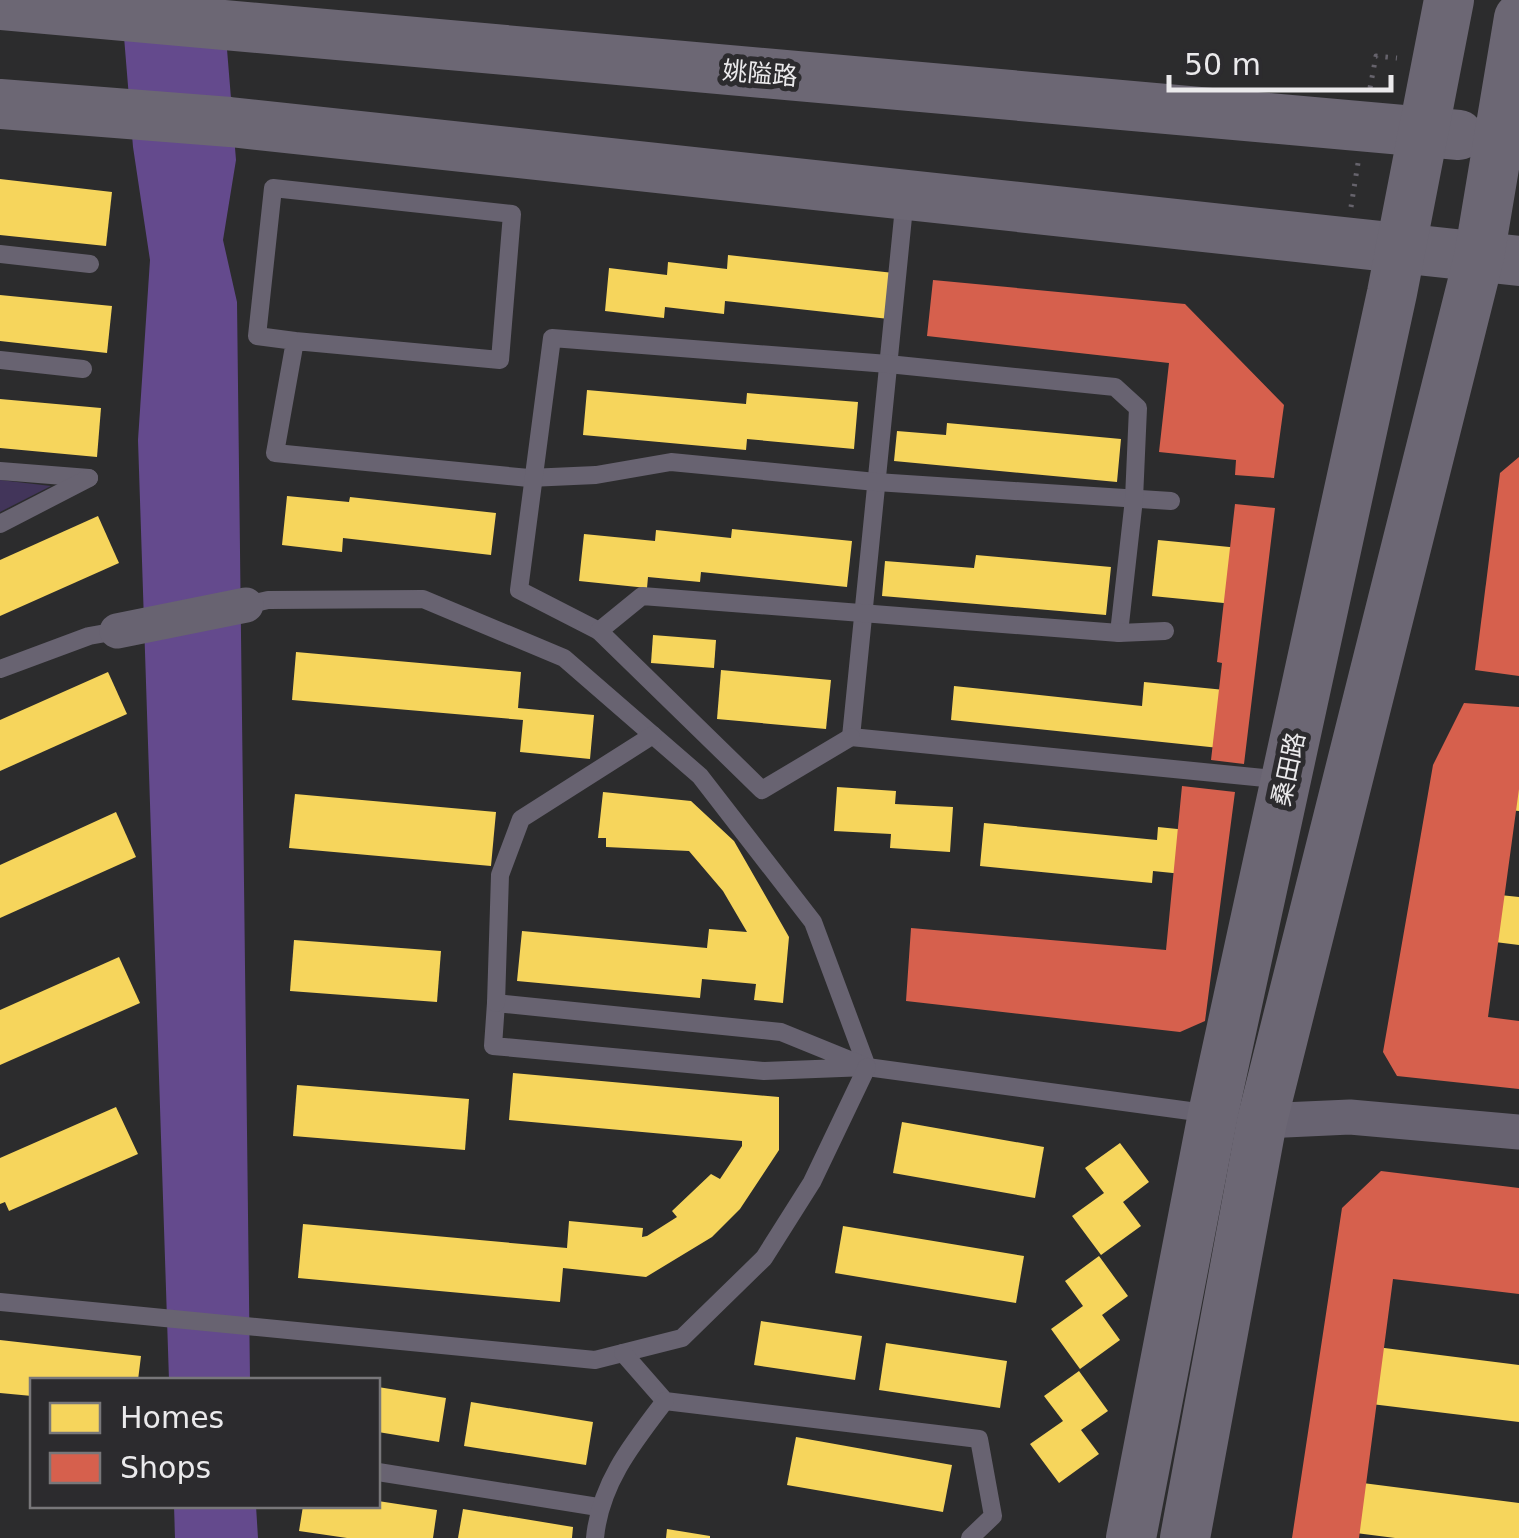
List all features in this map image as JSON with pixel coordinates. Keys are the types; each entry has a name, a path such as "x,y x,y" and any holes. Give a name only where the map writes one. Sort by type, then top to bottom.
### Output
{"main road":[{"name":"桑田路","path":"1184,1538 1237,1118 1286,780 1400,251 1449,0"},
{"name":"姚隘路","path":"0,6 1509,140"},
{"name":"桑田路","path":"1131,1538 1237,1118 1499,260 1519,18"},
{"path":"0,104 230,122 1499,260"}],"street":[{"path":"118,631 246,605"},
{"path":"1237,1118 1350,1117 1519,1132"}],"lane":[{"path":"273,188 512,214 500,360 295,341 256,336 273,188"},
{"path":"850,737 905,196"},
{"path":"0,254 90,264"},
{"path":"1119,632 1134,499 1138,408 1115,387 888,364 552,338 519,590 599,632 762,790 850,737 1286,780"},
{"path":"295,341 276,453 536,477 596,475 671,462 876,482 1171,501"},
{"path":"0,360 83,370"},
{"path":"0,472 89,478 0,524"},
{"path":"599,632 642,596 863,615 1119,632 1165,631"},
{"path":"0,1302 595,1360 682,1338 764,1258 812,1182 867,1067 813,922 700,776 564,658 423,599 268,600 246,605"},
{"path":"0,669 89,636 118,631"},
{"path":"653,735 521,819 500,875 493,1046 764,1071 867,1067 1237,1118"},
{"path":"496,1003 781,1032 867,1067"},
{"path":"623,1353 665,1401 979,1439 993,1516 970,1538"},
{"path":"595,1538 598,1506 626,1452 665,1401"},
{"path":"380,1472 598,1506"}],"shaded area":[{"path":"121,0 223,0 236,160 223,240 237,302 250,1378 169,1378 138,440 150,260 133,147"},
{"path":"0,480 51,486 0,512"},
{"path":"174,1508 256,1508 258,1538 175,1538"}],"building: Homes":[{"path":"0,179 112,192 106,246 0,235"},
{"path":"728,255 894,273 889,319 725,301 724,314 665,307 664,318 605,311 609,268 667,275 668,262 727,269"},
{"path":"935,288 1176,313 1171,357 931,332"},
{"path":"0,295 112,306 107,353 0,341"},
{"path":"587,390 746,404 747,393 858,402 854,449 747,439 746,450 583,435"},
{"path":"1171,394 1266,403 1260,459 1165,449"},
{"path":"0,399 101,408 97,457 0,448"},
{"path":"947,423 1121,439 1117,482 894,461 897,431 946,435"},
{"path":"1506,477 1519,478 1519,531 1500,529"},
{"path":"287,496 349,502 350,497 496,513 491,555 343,538 342,552 282,545"},
{"path":"98,516 119,563 0,616 0,560"},
{"path":"732,529 852,541 847,587 701,572 700,582 648,577 647,588 579,581 584,534 655,541 656,530 731,538"},
{"path":"1158,540 1250,549 1244,605 1152,596"},
{"path":"976,555 1111,567 1106,615 882,596 885,561 974,568"},
{"path":"1487,612 1519,616 1519,667 1481,663"},
{"path":"653,635 716,640 714,668 651,663"},
{"path":"296,652 521,672 518,708 594,715 590,759 520,752 523,720 292,700"},
{"path":"721,670 831,680 826,729 717,719"},
{"path":"108,672 127,714 0,771 0,720"},
{"path":"1144,682 1235,691 1229,749 951,720 954,686 1142,706"},
{"path":"1446,758 1519,766 1519,811 1441,803"},
{"path":"837,787 896,791 895,804 953,807 950,852 890,848 891,834 834,831"},
{"path":"603,792 691,801 734,841 789,937 783,1003 754,1000 756,984 702,979 700,998 517,981 522,931 707,948 709,929 747,932 723,891 689,851 606,847 606,838 598,838"},
{"path":"295,794 496,812 491,866 289,848"},
{"path":"116,812 136,857 0,918 0,865"},
{"path":"984,823 1157,840 1158,827 1216,833 1212,877 1153,871 1152,883 980,866"},
{"path":"1500,895 1519,897 1519,945 1495,942 1493,955 1413,946 1418,901 1498,910"},
{"path":"917,932 1165,955 1159,1014 911,990"},
{"path":"294,940 441,951 437,1002 290,991"},
{"path":"119,957 140,1003 0,1065 0,1010"},
{"path":"1415,1021 1519,1032 1519,1084 1409,1073"},
{"path":"513,1073 779,1097 779,1150 740,1209 712,1237 646,1277 563,1268 560,1302 298,1278 303,1224 567,1248 569,1221 643,1228 642,1237 647,1236 677,1217 672,1211 711,1174 720,1179 742,1146 742,1141 509,1120"},
{"path":"297,1085 469,1099 465,1150 293,1136"},
{"path":"116,1107 138,1154 9,1211 5,1202 0,1204 0,1158"},
{"path":"902,1122 1044,1147 1035,1198 893,1173"},
{"path":"1120,1143 1149,1182 1123,1202 1141,1226 1101,1255 1072,1216 1104,1193 1085,1168"},
{"path":"1370,1185 1519,1204 1519,1268 1362,1248"},
{"path":"843,1226 1024,1256 1016,1303 835,1273"},
{"path":"1099,1256 1128,1296 1102,1315 1120,1340 1080,1369 1051,1329 1083,1306 1065,1281"},
{"path":"761,1321 862,1336 855,1380 754,1365"},
{"path":"0,1340 141,1356 138,1378 30,1378 30,1396 0,1393"},
{"path":"1329,1341 1519,1365 1519,1422 1322,1398"},
{"path":"886,1343 1007,1361 1000,1408 879,1390"},
{"path":"1079,1371 1108,1411 1081,1430 1099,1454 1059,1483 1030,1444 1063,1421 1044,1396"},
{"path":"380,1387 446,1398 439,1442 380,1432"},
{"path":"471,1402 593,1422 586,1465 464,1446"},
{"path":"796,1437 952,1465 943,1512 787,1485"},
{"path":"1308,1476 1519,1503 1519,1538 1395,1538 1301,1526"},
{"path":"380,1501 437,1510 433,1538 347,1538 299,1531 303,1508 380,1508"},
{"path":"463,1509 573,1527 572,1538 458,1538"},
{"path":"667,1529 710,1536 710,1538 666,1538"}],"building: Shops":[{"path":"933,280 1185,304 1284,405 1274,478 1235,475 1236,460 1159,452 1169,363 927,336"},
{"path":"1519,457 1519,676 1475,670 1500,473"},
{"path":"1235,504 1275,508 1244,764 1211,760 1222,663 1217,662"},
{"path":"1464,703 1519,707 1519,789 1488,1017 1519,1021 1519,1089 1397,1076 1383,1052 1433,765"},
{"path":"1182,786 1235,792 1205,1021 1180,1032 906,1001 911,928 1166,950"},
{"path":"1381,1171 1519,1188 1519,1294 1393,1279 1359,1538 1292,1538 1342,1208"}]}
